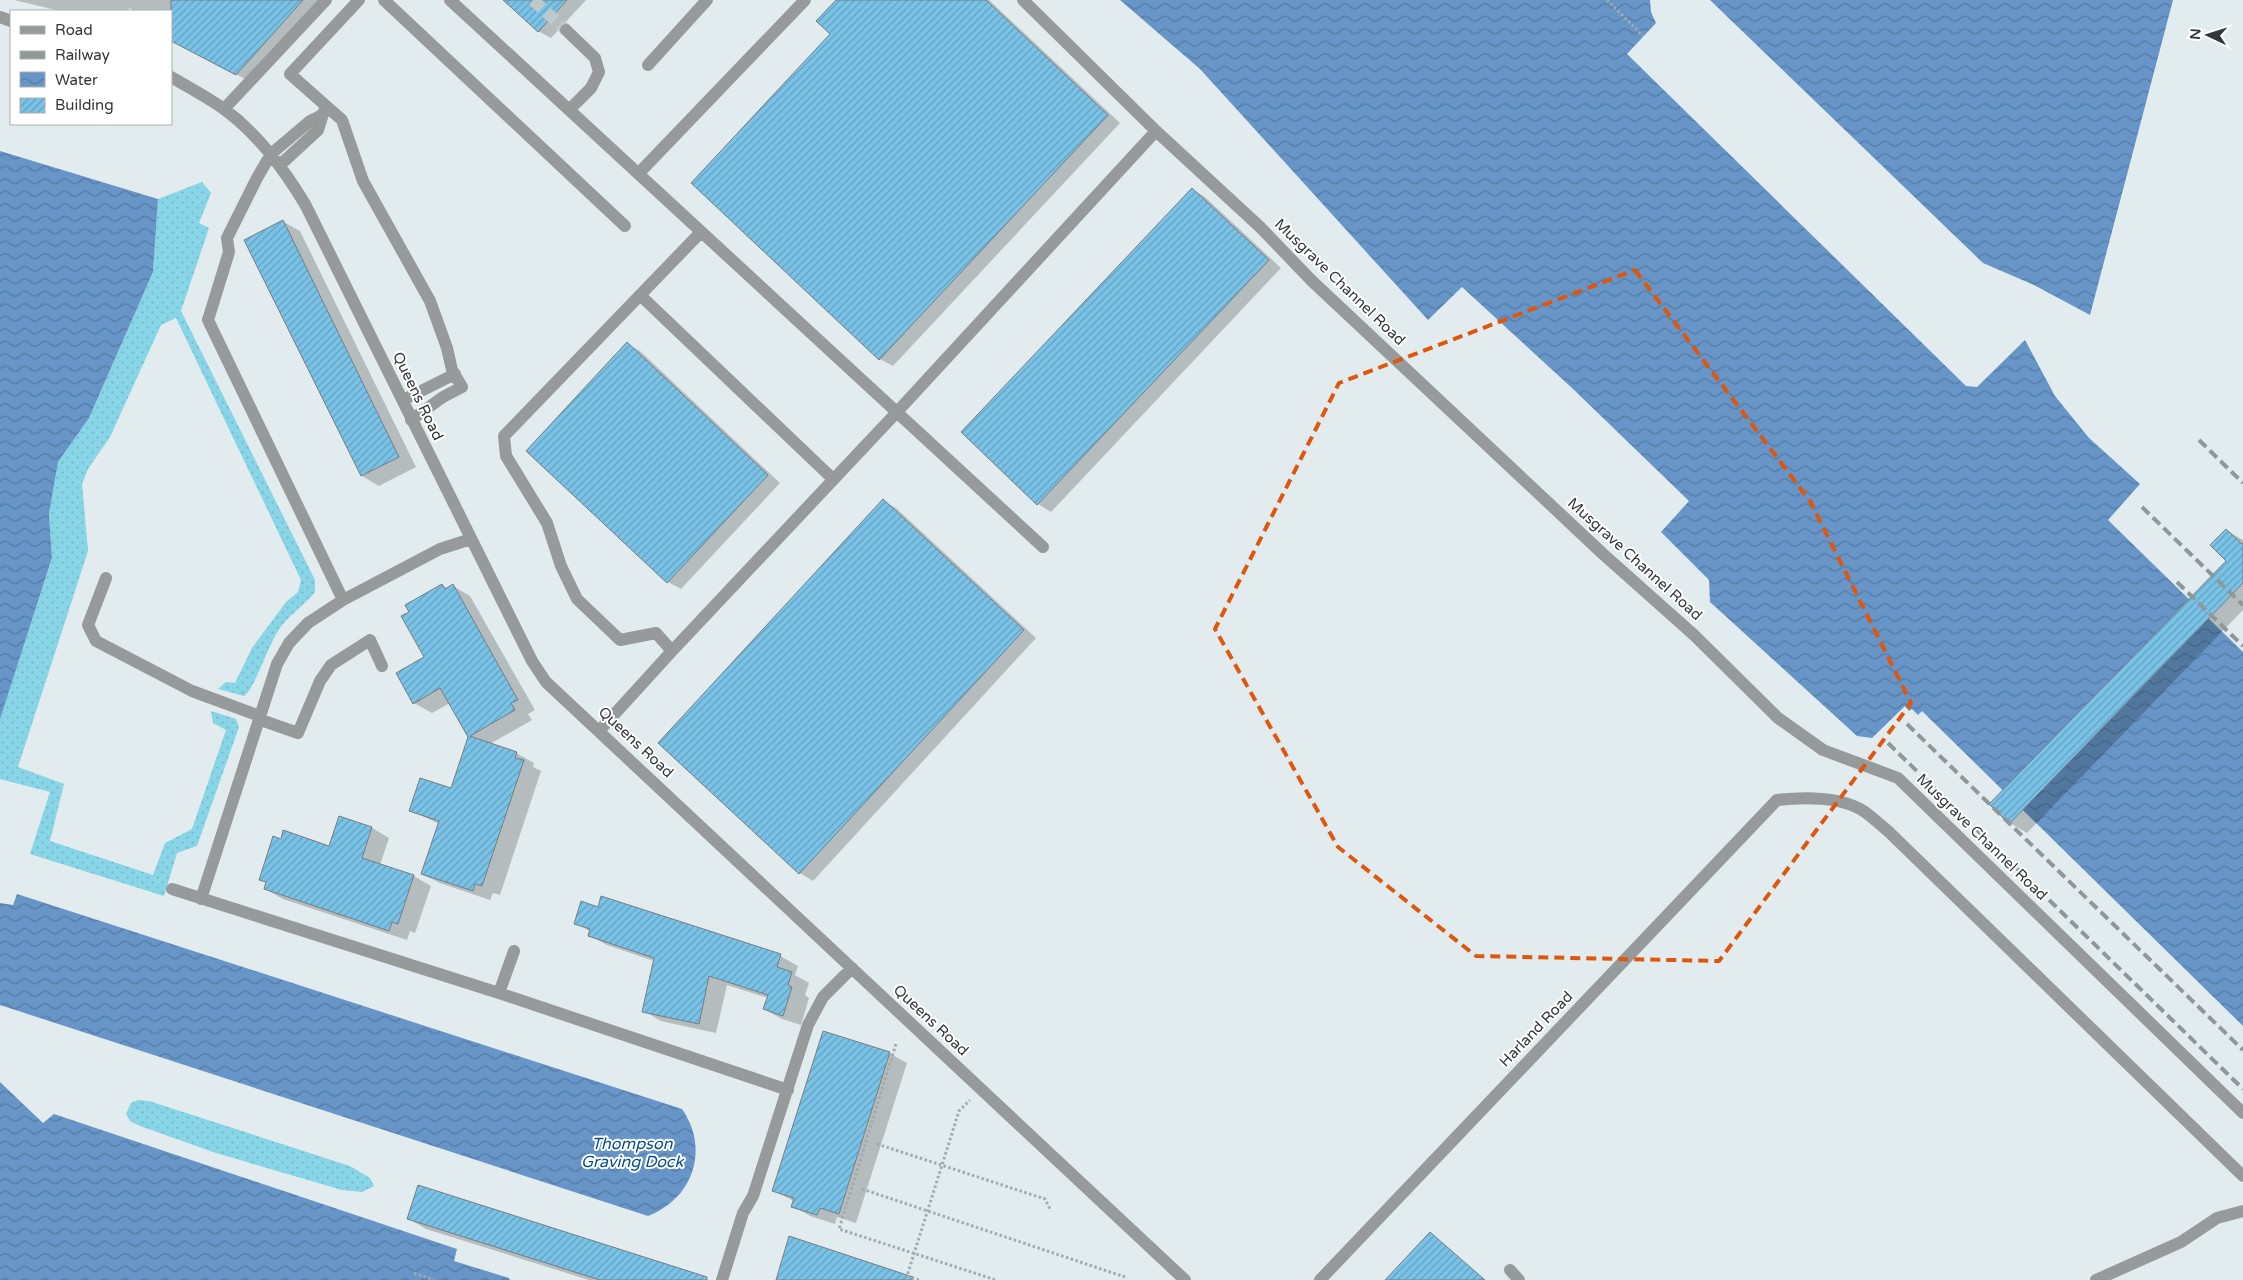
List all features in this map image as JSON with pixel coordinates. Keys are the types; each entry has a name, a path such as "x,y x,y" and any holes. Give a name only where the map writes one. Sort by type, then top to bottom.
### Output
{"street":[{"path":"224,109 326,0"},
{"path":"359,0 290,74 324,111 342,120 363,181 430,302 455,374 462,387 443,397 412,420"},
{"path":"384,0 625,226"},
{"path":"450,0 1043,547"},
{"path":"648,64 708,0"},
{"path":"639,173 805,0"},
{"name":"Musgrave Channel Road","path":"1023,0 1156,131 1260,227 1312,281 1493,451 1694,634 1778,718 1823,750 1898,778 2243,1113"},
{"path":"566,30 595,58 599,72 591,88 570,110"},
{"name":"Queens Road","path":"172,77 224,109 280,165 304,204 532,661 546,682 600,730 1184,1280"},
{"path":"324,111 310,120 271,154 227,238 229,252 208,320 343,600"},
{"path":"280,165 318,130 324,111"},
{"path":"600,730 1156,131"},
{"path":"672,651 656,633 620,640 576,599 561,566 547,523 506,456 504,436 701,232"},
{"path":"640,295 833,479"},
{"path":"403,400 455,374"},
{"path":"201,899 277,664 289,642 308,623 343,600 440,549 471,539"},
{"path":"106,578 88,624 96,641 192,691 298,733 320,681 331,665 370,640 382,666"},
{"name":"Harland Road","path":"1320,1280 1777,800 1802,797 1835,801 1863,810 1889,832 2243,1176"},
{"path":"172,889 499,993 788,1090"},
{"path":"499,993 514,951"},
{"path":"722,1280 743,1213 753,1196 808,1025 822,997 852,968"},
{"path":"2096,1280 2181,1242 2217,1218 2243,1212"}],"path":[{"path":"1607,0 1643,36"},
{"path":"896,1044 839,1229 996,1280"},
{"path":"919,1280 907,1276 959,1111 981,1089"},
{"path":"877,1144 1045,1199 1051,1211"},
{"path":"862,1189 1125,1277"},
{"path":"414,1273 434,1280"}],"highlighted area":[{"path":"1635,270 1810,501 1911,703 1719,961 1476,956 1338,847 1215,629 1339,383"}],"shaded area":[{"path":"202,182 211,193 199,223 209,228 181,311 315,580 315,592 280,628 253,684 244,696 218,689 226,682 235,683 252,648 286,602 298,592 301,580 176,318 161,325 110,437 88,469 82,484 88,551 18,767 64,784 50,841 153,875 165,843 192,829 226,730 213,723 211,711 236,719 239,727 197,846 177,853 164,896 30,854 50,792 0,779 0,718 52,559 49,514 58,462 89,418 153,272 158,199"},
{"path":"138,1100 149,1101 350,1166 370,1178 374,1186 362,1192 342,1190 216,1153 140,1126 130,1121 126,1114 131,1103"}],"water":[{"path":"1120,0 1650,0 1651,12 1656,23 1627,54 1966,386 1977,387 2025,340 2055,396 2089,438 2140,484 2108,520 2243,652 2243,1026 1922,711 1918,715 1912,709 1909,711 1905,706 1872,738 1857,736 1710,602 1709,580 1661,532 1689,501 1572,388 1462,287 1428,320 1200,69"},
{"path":"1710,0 2173,0 2090,315 2034,285 1983,263"},
{"path":"0,151 158,199 153,272 89,418 58,462 49,514 52,558 0,719"},
{"name":"Thompson Graving Dock","path":"17,894 682,1109 690,1124 695,1140 695,1156 692,1171 686,1185 676,1198 664,1208 648,1216 0,1005 0,903 13,905"},
{"path":"0,1082 43,1123 54,1114 457,1249 454,1261 509,1278 510,1280 0,1280"}],"building":[{"path":"171,0 303,0 236,75 172,42"},
{"path":"503,0 567,0 538,32"},
{"path":"836,0 986,0 1108,115 879,360 691,183 830,34 816,21"},
{"path":"1192,188 1269,260 1037,505 961,432"},
{"path":"283,220 399,457 361,476 244,240"},
{"path":"627,342 768,475 667,583 526,451"},
{"path":"883,499 1024,630 799,874 658,743"},
{"path":"2226,529 2243,543 2243,583 2009,824 1989,804 2226,561 2210,545"},
{"path":"442,584 445,589 453,584 518,700 511,703 515,710 470,736 517,752 515,758 524,760 482,886 475,884 473,891 421,874 439,821 409,811 420,778 451,788 468,737 440,688 413,704 396,673 424,657 401,616 409,612 405,605"},
{"path":"339,816 372,827 362,858 414,875 398,924 392,922 389,931 264,889 266,882 259,880 273,836 281,839 283,830 329,846"},
{"path":"601,896 781,954 777,967 792,972 788,985 792,987 783,1016 763,1009 768,995 709,976 699,1024 642,1012 654,958 588,936 590,929 574,924 581,901 598,907"},
{"path":"823,1031 890,1052 839,1214 820,1208 817,1215 791,1207 794,1198 772,1191"},
{"path":"418,1185 707,1277 707,1280 600,1280 407,1219"},
{"path":"1430,1232 1485,1280 1385,1280"},
{"path":"789,1236 913,1277 912,1280 776,1280"}],"tunnel":[{"path":"533,0 566,30"}],"railway":[{"path":"2199,440 2243,483"},
{"path":"2142,507 2243,605"},
{"path":"2177,582 2243,646"},
{"path":"1907,724 2243,1050"},
{"path":"1888,743 2243,1089"}]}
